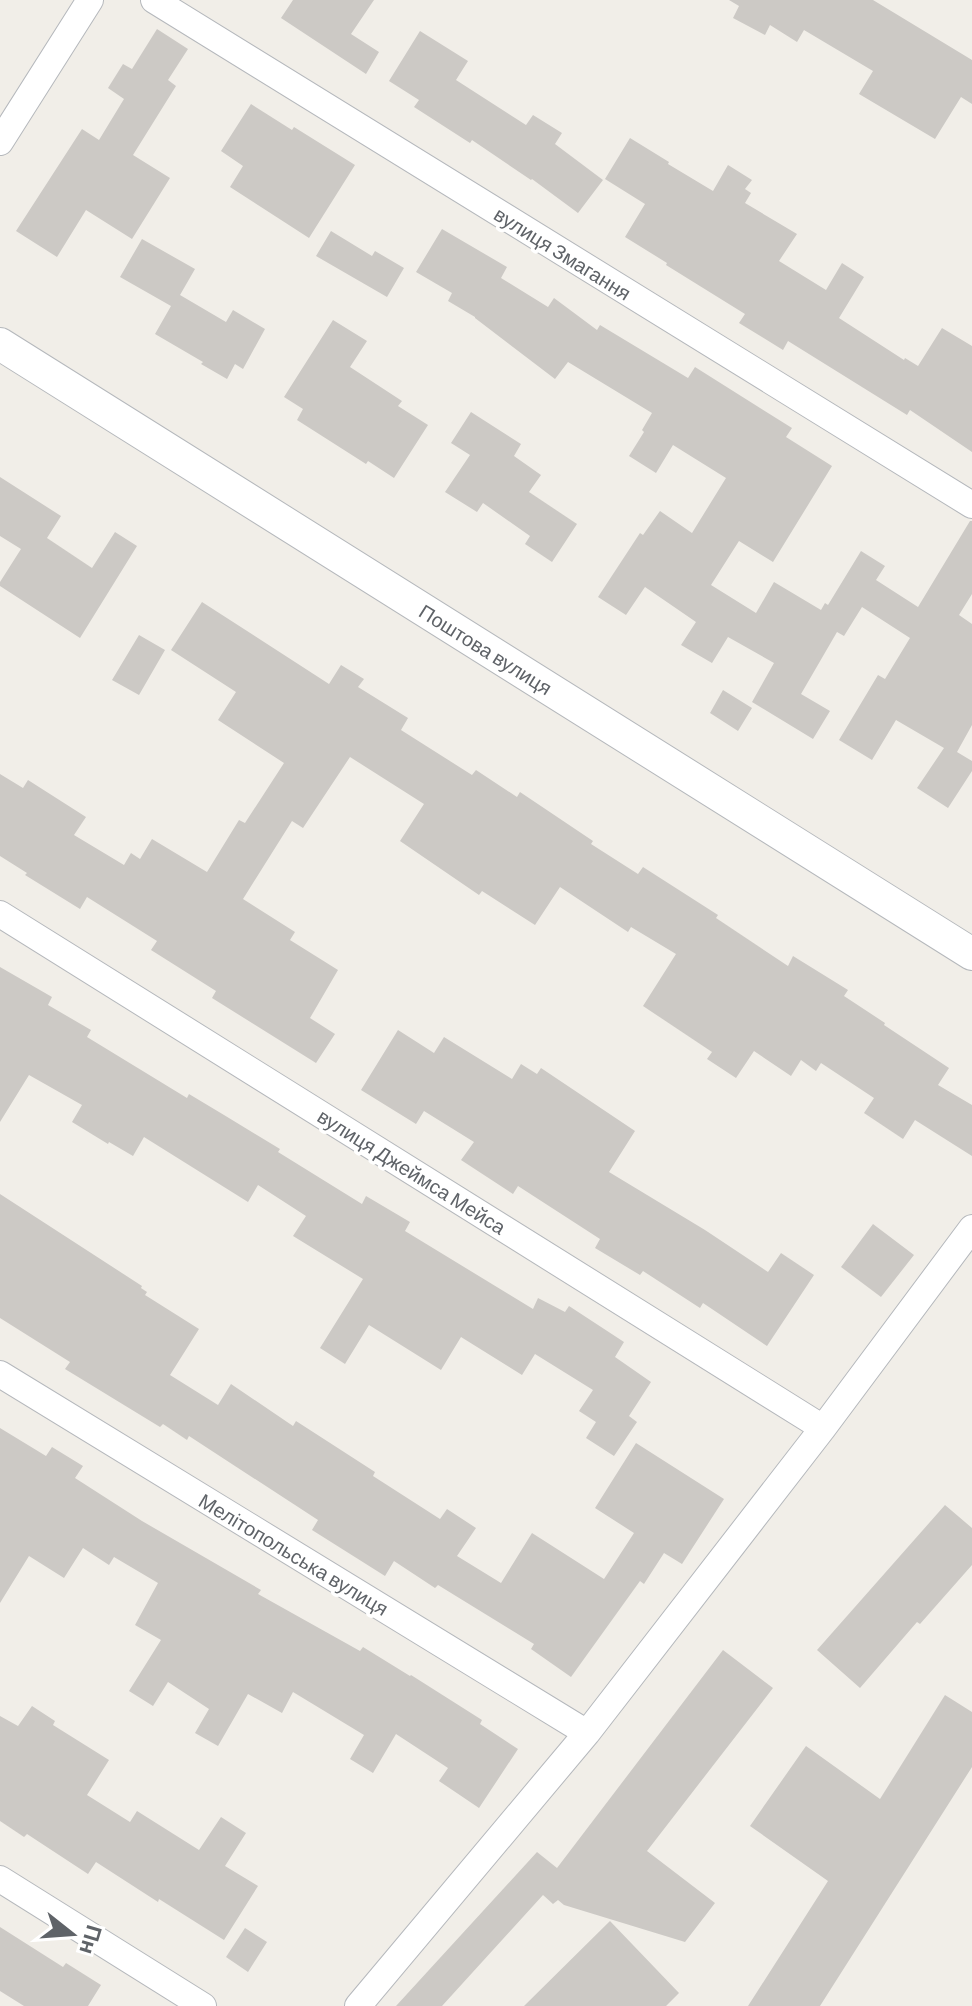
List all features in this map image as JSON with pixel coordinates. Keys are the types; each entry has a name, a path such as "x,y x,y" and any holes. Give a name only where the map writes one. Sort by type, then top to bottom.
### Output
{"street":[{"path":"0,142 90,0"},
{"name":"вулиця Змагання","path":"154,0 972,505"},
{"name":"Поштова вулиця","path":"0,344 972,954"},
{"name":"вулиця Джеймса Мейса","path":"0,914 823,1428"},
{"path":"358,2006 587,1733 823,1428 972,1228"},
{"name":"Мелітопольська вулиця","path":"0,1374 587,1733"},
{"path":"0,1879 203,2006"}],"building":[{"path":"293,0 374,0 351,34 379,52 366,74 281,18"},
{"path":"729,0 873,0 972,60 972,104 961,97 935,139 859,94 873,71 804,30 797,42 770,25 765,35 733,18 739,6"},
{"path":"157,29 188,49 168,80 176,86 133,155 170,178 132,239 86,210 57,257 16,231 82,129 99,140 124,99 108,88 123,64 132,69"},
{"path":"420,31 468,61 456,80 526,125 533,115 562,133 555,144 603,180 578,213 472,140 470,143 414,107 419,100 389,81"},
{"path":"251,104 355,165 309,238 230,187 243,166 221,151"},
{"path":"630,138 713,191 728,165 752,180 745,189 751,193 745,203 797,234 779,261 826,290 842,263 864,277 839,318 904,360 918,366 942,328 972,346 972,452 910,410 907,415 788,341 783,350 739,323 745,314 625,237 645,204 605,179"},
{"path":"442,229 507,267 501,278 548,307 554,298 597,330 600,325 688,378 695,367 792,428 786,437 832,466 773,562 739,541 711,585 756,613 774,582 821,610 825,603 828,605 861,551 885,566 876,580 918,607 972,521 972,594 959,615 972,624 972,725 957,752 972,761 972,771 948,808 917,788 944,748 896,720 872,760 839,740 878,675 885,679 910,638 862,607 844,636 837,632 801,694 830,711 813,739 752,702 774,663 728,637 712,663 681,645 696,622 645,587 626,615 598,597 640,533 643,535 660,511 692,533 726,478 673,445 656,473 629,456 652,413 568,362 555,379 475,317 448,301 452,293 416,272"},
{"path":"331,231 372,256 375,251 404,268 387,297 316,256"},
{"path":"142,239 195,269 180,295 226,322 233,310 265,329 243,369 235,364 227,379 155,334 171,306 120,277"},
{"path":"333,320 367,341 350,367 402,401 398,406 428,425 394,478 297,420 303,409 284,397"},
{"path":"471,412 521,444 514,456 541,475 529,492 577,524 552,562 525,544 530,536 483,503 477,512 445,492 470,455 451,443"},
{"path":"0,477 61,516 47,538 92,568 115,532 137,546 80,638 0,586 21,549 0,536"},
{"path":"202,602 329,684 341,665 364,679 358,687 408,718 401,730 472,775 476,770 517,797 520,792 638,874 643,867 718,915 716,918 788,966 793,956 848,990 844,996 949,1068 938,1085 972,1105 972,1156 915,1120 903,1139 864,1113 874,1098 821,1063 816,1071 801,1060 791,1076 754,1051 736,1078 707,1059 712,1052 643,1006 676,954 631,927 628,932 560,887 535,925 482,891 479,895 400,841 424,804 350,757 303,828 292,821 243,899 295,932 290,940 338,970 310,1018 335,1034 316,1063 212,998 216,991 151,950 157,941 87,897 80,909 25,875 27,873 0,856 0,774 23,788 28,780 86,817 74,835 124,865 131,853 140,859 152,839 207,872 239,820 245,823 284,763 218,720 236,692 171,650"},
{"path":"139,635 165,650 139,695 112,680"},
{"path":"723,690 752,708 738,731 710,713"},
{"path":"0,967 52,997 48,1005 91,1030 87,1037 187,1098 189,1094 280,1149 278,1152 362,1204 366,1196 410,1222 405,1231 533,1309 538,1298 565,1312 569,1306 624,1342 615,1357 651,1382 629,1416 637,1422 614,1456 586,1438 596,1422 579,1411 593,1390 535,1354 522,1375 461,1337 441,1370 369,1325 345,1364 320,1348 363,1279 293,1236 306,1216 258,1185 248,1202 144,1137 133,1156 108,1144 72,1122 82,1105 29,1075 0,1122"},
{"path":"398,1030 434,1053 444,1037 512,1079 521,1064 537,1074 541,1068 635,1131 609,1172 768,1272 781,1253 814,1275 767,1346 703,1303 700,1308 643,1271 640,1275 595,1248 600,1239 518,1186 513,1194 461,1160 474,1142 424,1111 416,1124 361,1090"},
{"path":"0,1194 142,1286 147,1292 145,1295 199,1329 170,1375 218,1405 231,1384 293,1426 296,1421 375,1472 373,1476 440,1519 447,1509 476,1528 457,1556 501,1583 532,1533 604,1579 634,1533 595,1508 636,1443 724,1499 682,1564 664,1553 644,1584 640,1581 571,1677 531,1649 534,1644 394,1561 385,1576 312,1530 318,1520 189,1436 187,1440 163,1424 160,1427 65,1369 70,1362 0,1318"},
{"path":"873,1224 914,1255 881,1297 841,1267"},
{"path":"0,1428 46,1456 52,1447 83,1466 75,1478 142,1521 261,1590 258,1594 360,1651 363,1647 482,1720 480,1724 518,1749 479,1808 439,1781 448,1768 396,1734 373,1773 350,1759 364,1735 293,1692 282,1713 248,1694 218,1746 195,1733 209,1709 168,1682 153,1706 129,1691 161,1640 135,1625 158,1583 114,1557 109,1565 83,1548 64,1578 29,1556 0,1603"},
{"path":"945,1505 972,1528 972,1565 860,1688 817,1650"},
{"path":"723,1650 773,1688 647,1851 715,1903 685,1942 564,1905 558,1900 553,1904 543,1895 442,2006 396,2006 537,1852 557,1868"},
{"path":"945,1695 972,1712 972,1767 820,2006 748,2006 828,1881 750,1826 806,1746 880,1799"},
{"path":"32,1706 55,1721 53,1725 109,1760 87,1795 130,1822 137,1811 199,1850 221,1817 246,1833 225,1866 258,1886 224,1940 96,1862 88,1874 27,1834 24,1837 0,1821 0,1716 18,1726"},
{"path":"610,1921 679,1993 666,2006 524,2006"},
{"path":"0,1927 63,1967 66,1963 101,1985 88,2006 24,2006 0,1991"},
{"path":"245,1928 267,1942 248,1972 226,1957"}]}
